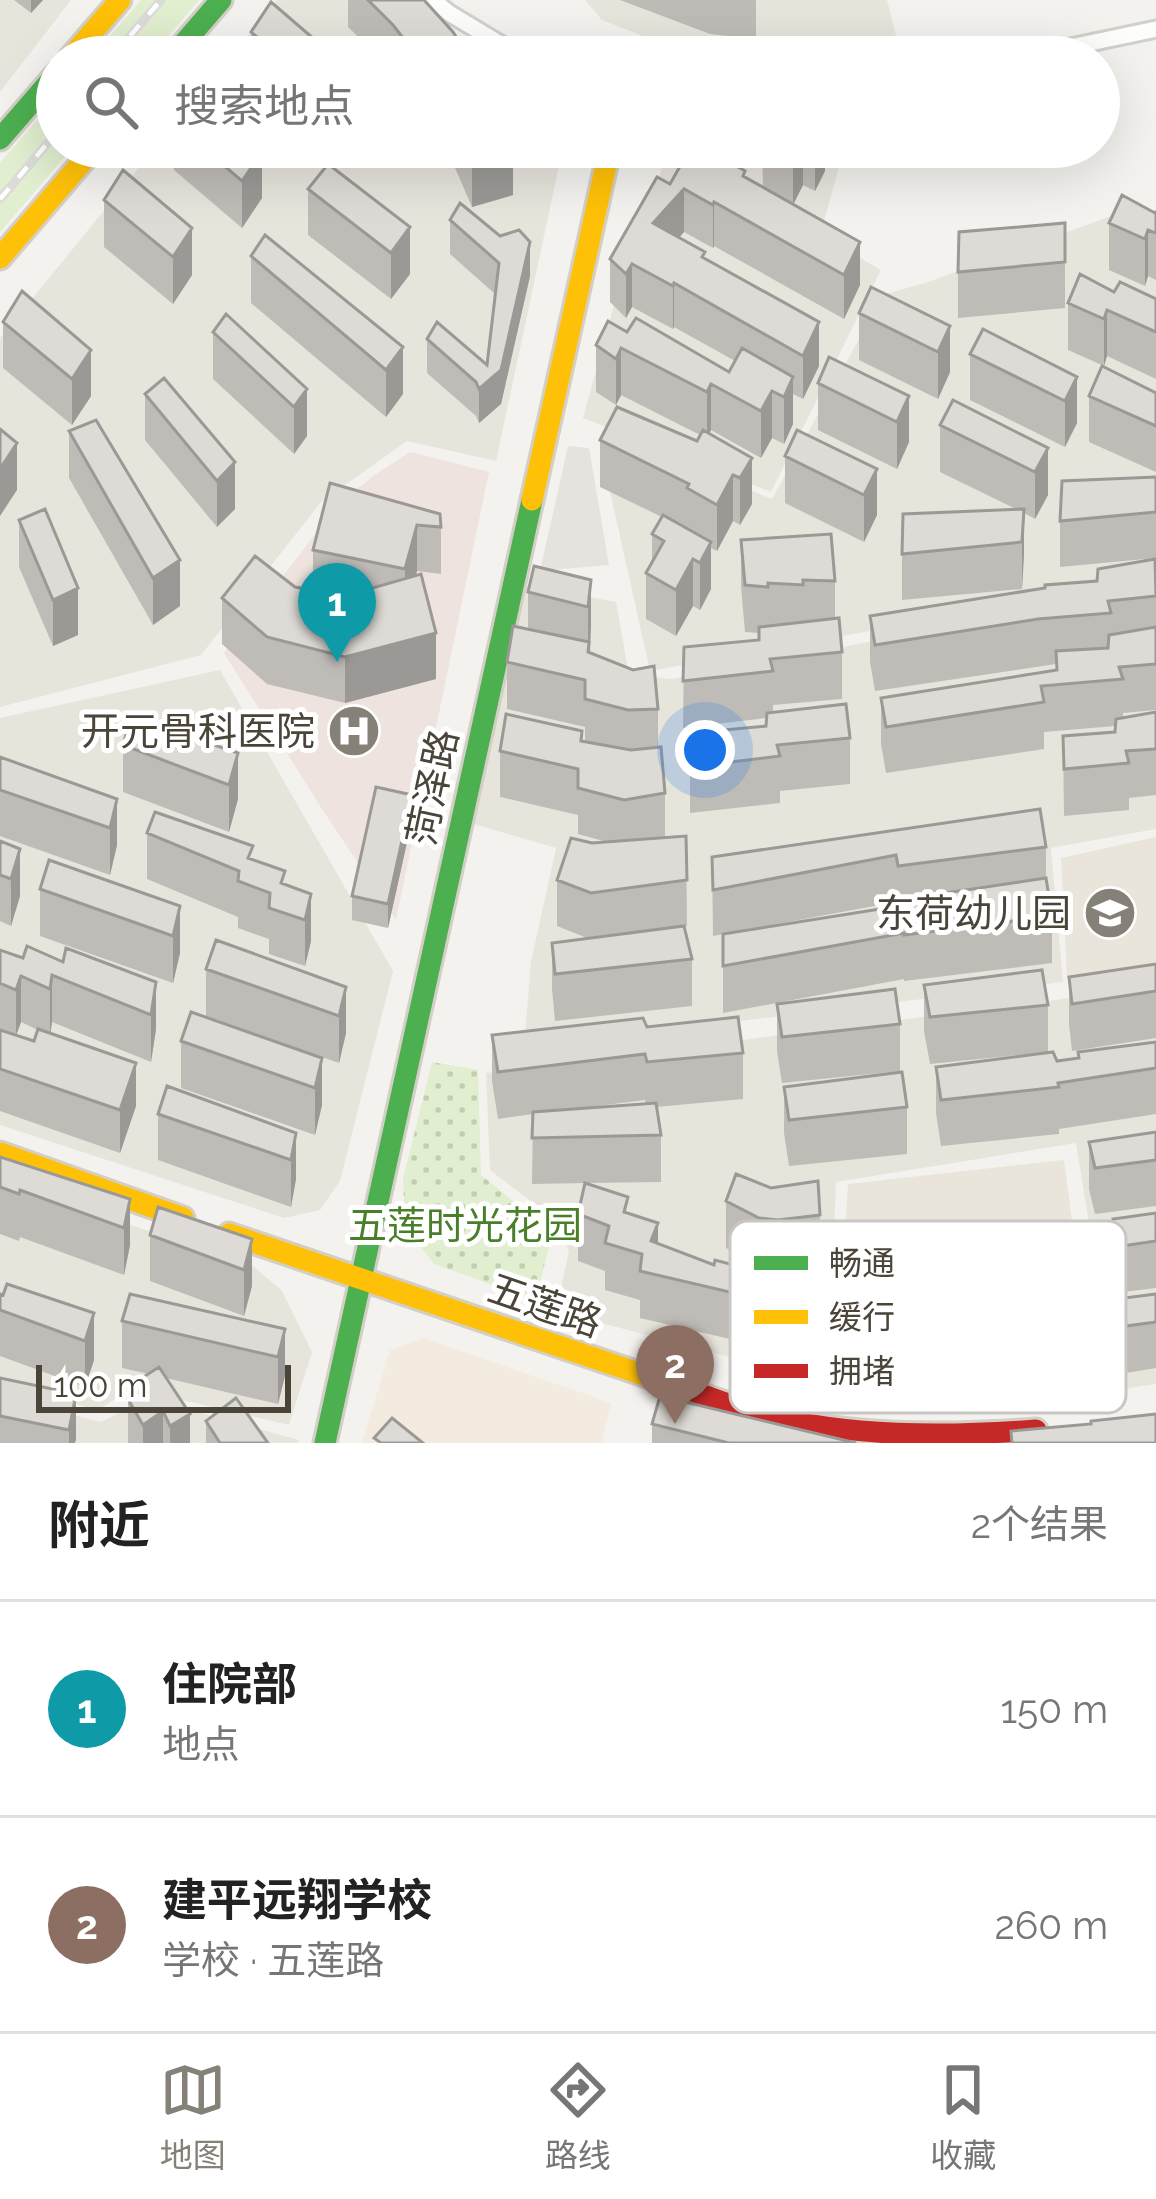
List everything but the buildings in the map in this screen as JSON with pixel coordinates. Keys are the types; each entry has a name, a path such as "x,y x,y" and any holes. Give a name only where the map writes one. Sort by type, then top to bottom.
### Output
{"street":[{"path":"88,36 120,0"},
{"path":"190,36 221,0"},
{"path":"433,0 489,36"},
{"path":"1119,36 1156,28"},
{"path":"0,139 36,97"},
{"path":"0,258 77,168"},
{"name":"菏泽路","path":"325,1443 605,168"},
{"name":"五莲路","path":"0,1153 730,1405"},
{"name":"五莲路","path":"761,1413 794,1422 908,1436 1048,1429"}],"shaded area":[{"path":"0,0 71,0 43,36 36,36 36,45 0,92"},
{"path":"277,0 375,0 422,36 247,36"},
{"path":"585,0 887,0 896,36 643,36 602,20"},
{"path":"139,168 559,168 496,461 407,441 321,502 201,655 0,707 0,338"},
{"path":"662,168 839,168 820,235 881,270 771,492 583,418 620,283"},
{"path":"1120,213 1156,232 1156,579 650,671 601,451 609,434 772,499 883,295"},
{"path":"568,446 589,448 609,565 540,571"},
{"name":"开元骨科医院","path":"410,452 489,472 396,920 224,653 336,507"},
{"path":"524,585 616,602 629,675 672,679 1156,588 1156,829 1051,848 1063,982 524,1047 531,962 556,848 474,824"},
{"path":"220,670 393,971 340,1181 320,1210 284,1218 0,1125 0,718"},
{"name":"东荷幼儿园","path":"1156,837 1156,967 1067,978 1061,858"},
{"path":"1156,987 1156,1384 1126,1388 1126,1221 1089,1221 1076,1143 836,1182 834,1221 730,1221 730,1357 556,1311 569,1251 555,1220 490,1170 486,1073"},
{"path":"1064,1160 1072,1221 846,1221 848,1184"},
{"path":"0,1180 254,1267 282,1291 312,1352 289,1425 132,1388 98,1410 0,1384"},
{"path":"424,1338 611,1403 601,1443 362,1443 390,1350"},
{"path":"0,1397 101,1422 148,1398 299,1440 0,1443"}],"green space":[{"path":"141,0 199,0 168,36 110,36"},
{"path":"36,121 36,168 55,168 0,232 0,163"},
{"name":"五莲时光花园","path":"432,1062 478,1070 481,1175 552,1232 536,1301 434,1264 405,1226 403,1179"}],"railway":[{"path":"130,36 161,0"},
{"path":"0,199 36,157"}],"traffic: fast":[{"path":"190,36 221,0"},
{"path":"0,139 36,97"},
{"path":"325,1443 532,500"}],"traffic: slow":[{"path":"89,36 120,0"},
{"path":"0,258 77,168"},
{"path":"532,500 605,168"},
{"path":"0,1153 183,1218"},
{"path":"229,1234 697,1393"}],"traffic: jam":[{"path":"697,1393 730,1404"},
{"path":"756,1413 862,1431 967,1434 1036,1430"}],"place":[{"name":"住院部","path":"337,662"},
{"name":"开元骨科医院","path":"354,731"},
{"name":"东荷幼儿园","path":"1110,913"},
{"name":"建平远翔学校","path":"675,1424"}]}
